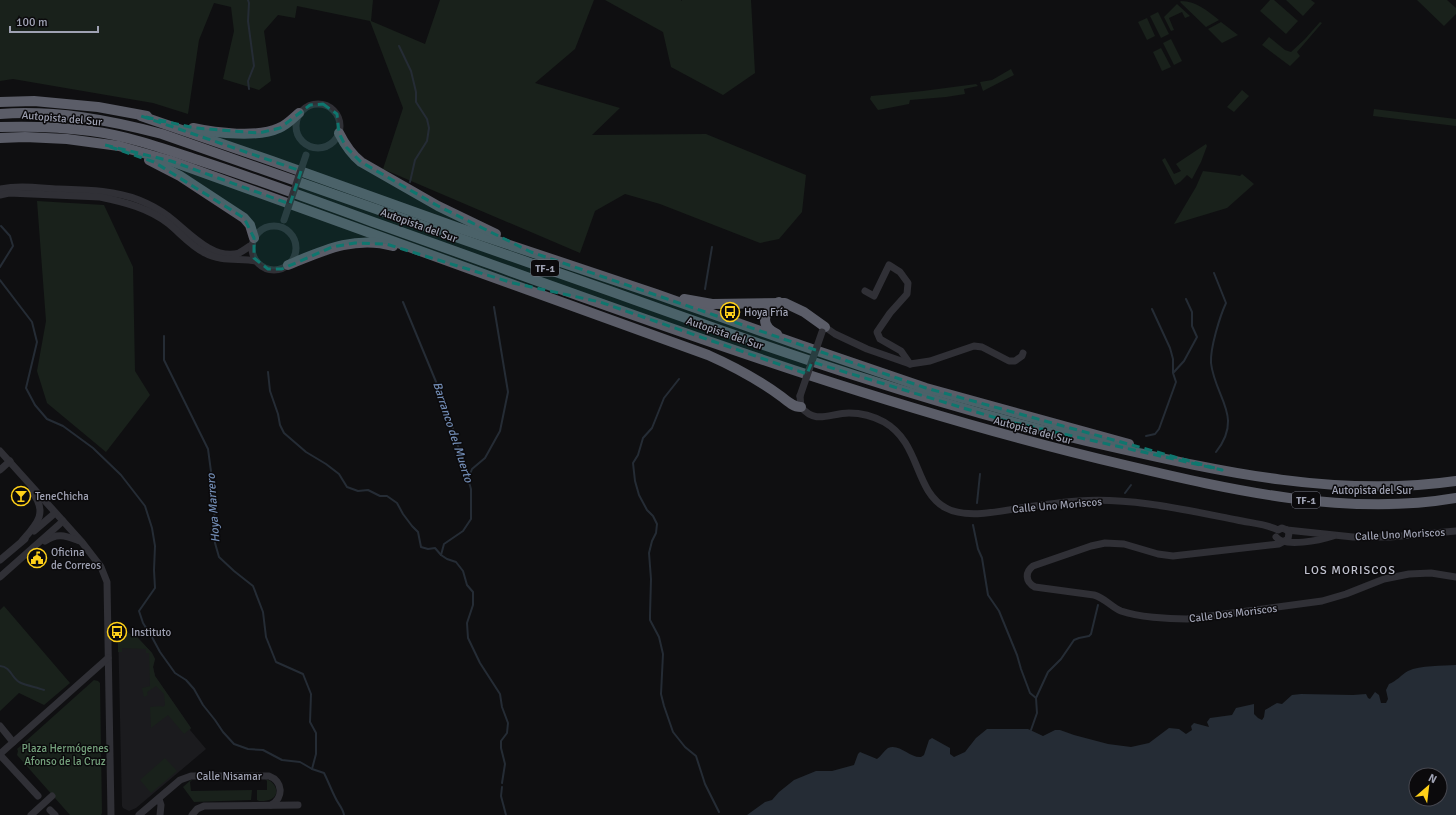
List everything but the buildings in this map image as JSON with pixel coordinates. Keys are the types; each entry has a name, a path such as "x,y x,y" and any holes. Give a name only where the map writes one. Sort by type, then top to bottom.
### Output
{"highway":[{"path":"0,102 34,101 98,107 152,117 195,128 228,133 259,133 280,128 299,113"},
{"name":"Autopista del Sur","path":"0,114 42,113 83,116 162,134 742,339 879,384 1006,421 1150,455 1222,470 1298,482 1337,486 1392,488 1456,481"},
{"path":"141,116 272,160 448,224 656,294 926,388 1222,470"},
{"name":"Autopista del Sur","path":"0,127 47,126 94,131 162,148 245,175 600,302 848,388 931,414 1050,447 1157,472 1242,489 1314,501 1343,504 1386,504 1456,498"},
{"path":"339,133 346,147 353,156 361,162 438,206 531,252"},
{"path":"0,138 25,137 67,139 119,146 171,161 513,283 708,355 754,378 794,406 801,407"},
{"path":"106,145 154,162 180,176 244,218 250,225 253,241"},
{"path":"288,265 332,247 355,243 386,244 449,261"},
{"path":"513,283 600,302"},
{"path":"656,294 712,304 785,303 797,308 823,330"},
{"path":"779,302 772,306 766,314 766,325 775,333 794,339 803,346"}],"street":[{"path":"316,103 328,106 337,114 340,121 339,133 334,142 327,146 319,148 309,146 303,142 296,132 296,119 299,113 310,104 316,103"},
{"path":"281,227 309,146"},
{"path":"0,189 9,187 30,187 102,191 121,194 154,207 167,215 200,244 215,251 226,253 238,253 253,241 258,232 265,228 273,226 281,227 291,234 296,246 294,257 288,265 282,269 273,270 263,267 256,261 252,254 253,241"},
{"path":"0,195 10,193 100,197 131,204 160,218 195,247 216,258 256,261"},
{"path":"865,292 874,296 889,265 900,272 908,283 907,294 890,313 877,332 880,339 901,351 910,364"},
{"path":"801,407 800,396 823,330 836,334 867,349 910,364 930,361 974,346 982,347 1009,361 1015,361 1022,356 1023,353"},
{"name":"Calle Uno Moriscos","path":"801,407 810,415 817,418 840,414 857,414 874,418 887,424 907,443 926,486 939,503 956,512 977,514 1077,501 1121,501 1157,505 1208,514 1277,534 1282,528 1287,530 1335,536 1390,537 1456,531"},
{"path":"0,452 10,461 81,541 101,566 108,582 111,815"},
{"path":"0,470 10,461"},
{"path":"22,541 39,520 40,507 34,495 27,486 25,478"},
{"path":"0,560 56,513"},
{"path":"0,577 63,521"},
{"path":"1265,545 1279,544 1283,542 1288,537 1289,533 1287,530"},
{"path":"1277,534 1279,541 1290,543 1335,536"},
{"path":"1265,545 1274,542 1277,534"},
{"path":"22,558 52,536 65,535 81,541"},
{"name":"Calle Dos Moriscos","path":"1265,545 1173,556 1158,554 1124,544 1105,543 1091,546 1033,566 1028,570 1027,577 1030,583 1035,587 1094,595 1103,599 1117,609 1126,612 1166,618 1186,619 1322,600 1346,594 1384,579 1409,574 1431,573 1456,577"},
{"path":"38,796 0,754 108,658"},
{"path":"0,726 14,742"},
{"name":"Calle Nisamar","path":"139,815 180,780 191,776 269,776 276,779 280,790 279,797 271,805"},
{"path":"30,815 52,796"},
{"path":"159,799 161,805 160,815"},
{"path":"192,815 197,809 204,806 298,805"}],"highlighted area":[{"path":"323,104 337,114 339,133 346,147 361,162 438,206 531,252 926,388 1222,470 1006,421 812,362 807,374 600,302 513,283 386,244 355,243 332,247 282,269 268,269 254,258 254,238 244,218 154,162 105,145 171,161 290,204 301,171 141,116 195,128 259,133 280,128 310,105"}],"shaded area":[{"path":"118,628 137,637 152,653 155,659 153,667 155,676 191,728 190,730 206,749 136,808 129,811 122,806"},
{"path":"1456,665 1456,815 747,815 765,802 772,800 779,792 794,780 816,771 832,771 854,765 860,752 877,759 888,748 896,747 917,757 921,757 924,755 929,740 932,738 950,748 950,754 954,757 965,752 976,738 987,729 1028,729 1043,736 1055,730 1060,730 1108,744 1131,747 1149,743 1169,728 1179,729 1186,734 1192,730 1191,726 1194,723 1209,727 1207,722 1210,718 1232,715 1236,708 1254,704 1254,714 1262,720 1265,710 1277,703 1282,704 1292,695 1366,694 1370,699 1375,692 1379,695 1381,703 1386,703 1388,699 1386,690 1389,684 1408,671 1425,667"}],"green space":[{"path":"0,0 373,0 371,21 425,44 440,0 594,0 575,49 535,83 620,108 592,135 706,134 806,175 802,212 779,239 760,243 660,204 625,194 595,211 580,253 383,169 403,108 370,21 297,6 295,18 278,15 264,31 271,81 259,90 223,79 234,31 231,7 214,3 199,40 188,114 153,103 13,79 0,81"},
{"path":"605,0 751,0 755,73 723,95 671,67 663,32"},
{"path":"1270,0 1274,0 1298,21 1286,34 1260,11"},
{"path":"1286,0 1311,0 1315,3 1303,16"},
{"path":"1417,0 1447,0 1456,8 1456,14 1444,26"},
{"path":"1187,1 1197,5 1219,20 1206,27 1180,2"},
{"path":"1177,4 1190,16 1185,18 1182,12 1169,18 1174,30 1171,31 1164,17"},
{"path":"1158,12 1169,34 1161,38 1150,16"},
{"path":"1147,18 1155,36 1147,40 1138,22"},
{"path":"1221,22 1238,35 1222,43 1208,29"},
{"path":"1320,22 1322,23 1297,52 1300,56 1290,66 1262,45 1269,37 1285,50 1291,52"},
{"path":"1171,39 1182,61 1174,65 1163,43"},
{"path":"1161,48 1171,67 1162,71 1153,52"},
{"path":"1011,69 1014,75 983,91 980,82 992,80"},
{"path":"976,84 978,86 964,89 965,94 910,100 909,104 878,110 870,99 871,96"},
{"path":"1242,90 1249,96 1234,112 1227,107"},
{"path":"1374,109 1456,119 1456,126 1373,116"},
{"path":"1206,144 1207,146 1201,162 1192,179 1187,175 1175,185 1162,160 1165,158 1174,174 1181,171 1176,164"},
{"path":"1203,171 1240,176 1242,174 1254,184 1227,208 1174,224 1196,187"},
{"path":"37,201 104,205 133,267 135,371 150,395 106,452 47,403 37,371 46,321"},
{"path":"4,606 70,683 44,705 19,693 0,711 0,610"},
{"path":"118,628 137,637 152,653 155,659 153,667 155,676 191,728 184,734 168,715 151,728 150,707 163,707 165,705 164,694 156,686 147,692 148,695 144,697 142,688 150,686 149,653 146,653 146,649 122,648 122,652 118,652"},
{"name":"Plaza Hermógenes Afonso de la Cruz","path":"94,680 100,683 102,813 101,815 70,815 17,755 17,749"},
{"path":"165,758 177,771 151,793 140,780"},
{"path":"265,779 269,780 275,785 276,792 273,798 259,801 257,800 257,790 267,790 267,781"},
{"path":"191,780 191,791 252,790 251,800 194,802 183,787"}],"waterway":[{"path":"248,0 248,21 254,66 248,81 249,89"},
{"name":"Barranco del Muerto","path":"399,46 411,71 416,92 416,102 427,119 429,128 427,141 415,160 410,182"},
{"path":"0,267 13,246 10,236 1,226"},
{"path":"705,289 712,247"},
{"path":"1214,273 1226,303 1216,332 1212,349 1211,363 1217,387 1226,407 1228,417 1228,428 1224,439 1216,452"},
{"path":"0,280 32,322 37,342 26,388 35,405 47,419 63,426 93,448 121,475 145,506 152,528 155,546 155,588 139,611 143,623 160,652 175,673 186,680 194,689 203,705 234,744 248,749 263,750 282,760 300,762 312,769 324,773 336,799 343,810 344,815"},
{"path":"1174,372 1184,361 1197,337 1192,326 1192,312 1186,299"},
{"name":"Barranco del Muerto","path":"403,302 446,406 471,489 471,519 463,531 444,544 441,555 456,562 463,571 467,585 473,592 473,605 467,623 468,638 480,663 500,694 502,707 508,723 507,733 501,741 505,764 502,783"},
{"path":"469,477 472,469 485,458 500,431 508,392 494,307"},
{"path":"1146,436 1155,434 1159,429 1176,382 1173,373 1173,359 1170,348 1152,309"},
{"name":"Hoya Marrero","path":"164,336 164,360 208,449 214,494 215,543 219,557 253,586 263,612 266,637 276,662 303,674 311,694 310,722 316,733 316,754 312,769"},
{"path":"268,372 270,391 280,425 284,433 306,452 339,474 347,487 358,491 368,490 380,496 387,496 397,503 403,514 418,532 421,547 428,549 435,548 441,555"},
{"path":"679,379 664,398 652,428 643,438 638,455 633,463 635,481 639,495 657,524 656,533 649,553 651,579 650,620 659,637 663,654 661,694 673,732 685,747 696,756 705,784 719,812"},
{"path":"977,503 980,474"},
{"path":"1125,493 1131,485"},
{"path":"973,525 978,549 982,558 988,595 999,611 1017,655 1030,693 1036,698"},
{"path":"1031,730 1037,713 1036,698 1048,672 1061,659 1074,640 1089,636 1091,634 1098,605"},
{"path":"0,666 9,670 19,682 44,690"},
{"name":"Barranco del Muerto","path":"502,787 501,796 506,815"}],"place":[{"name":"Hoya Fría","path":"730,312"},
{"name":"TeneChicha","path":"21,496"},
{"name":"Oficina de Correos","path":"37,558"},
{"name":"Instituto","path":"117,632"}],"district":[{"name":"LOS MORISCOS","path":"1350,570"}]}
